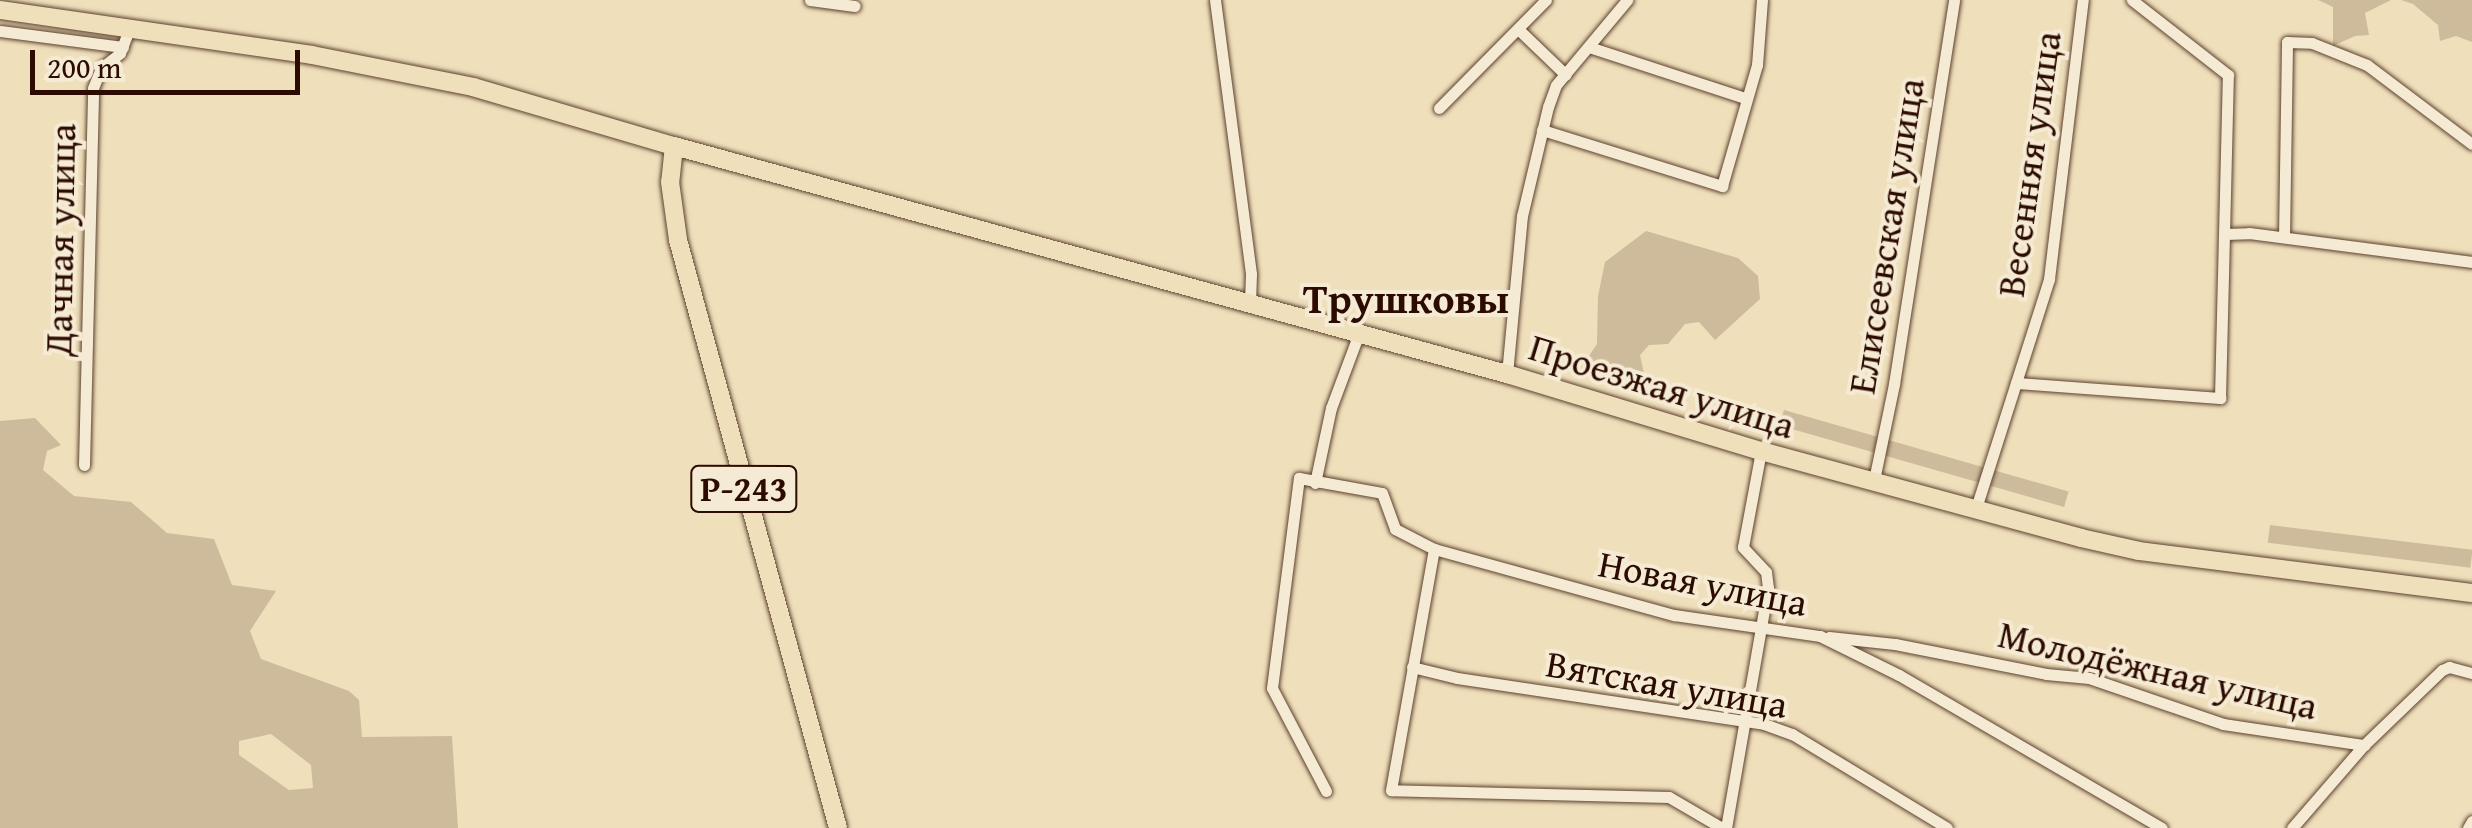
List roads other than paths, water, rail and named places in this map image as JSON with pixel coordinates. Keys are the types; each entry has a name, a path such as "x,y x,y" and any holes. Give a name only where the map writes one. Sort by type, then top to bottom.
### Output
{"main road":[{"name":"Проезжая улица","path":"0,10 23,7 126,38 312,55 473,87 674,146 1507,374 1761,452 2139,551 2472,593"},
{"name":"Р-243","path":"674,146 670,186 678,240 838,828"}],"street":[{"path":"810,0 854,6"},
{"path":"1215,0 1252,274 1250,302"},
{"path":"1439,108 1546,0"},
{"path":"1507,374 1522,216 1556,85 1627,0"},
{"path":"1542,130 1722,186 1757,65 1762,0"},
{"name":"Елисеевская улица","path":"1874,480 1894,384 1954,0"},
{"name":"Весенняя улица","path":"1976,508 2049,279 2083,0"},
{"path":"2016,383 2220,398 2228,75 2132,0"},
{"path":"1518,29 1566,74"},
{"path":"0,30 126,38"},
{"name":"Дачная улица","path":"84,465 93,88 100,68 126,38"},
{"path":"2284,238 2287,42 2312,43 2367,65 2472,144"},
{"path":"1589,46 1745,98"},
{"path":"2225,234 2472,262"},
{"path":"1326,791 1272,688 1299,478 1315,483 1331,408 1359,333"},
{"path":"1434,548 1391,790 1669,797 1724,828 1769,579 1743,547 1761,452"},
{"name":"Новая улица","path":"1315,483 1382,493 1395,529 1434,548 1674,615 1761,631 1820,636 1898,675 2162,828"},
{"name":"Молодёжная улица","path":"1820,636 1896,644 2046,674 2090,678 2223,724 2364,745"},
{"name":"Вятская улица","path":"1412,667 1457,678 1743,720 1792,734 1948,828"},
{"path":"2292,828 2364,745 2442,670 2449,667 2472,673"},
{"path":"2468,828 2472,821"}],"district":[{"name":"Трушковы","path":"1406,298"}]}
